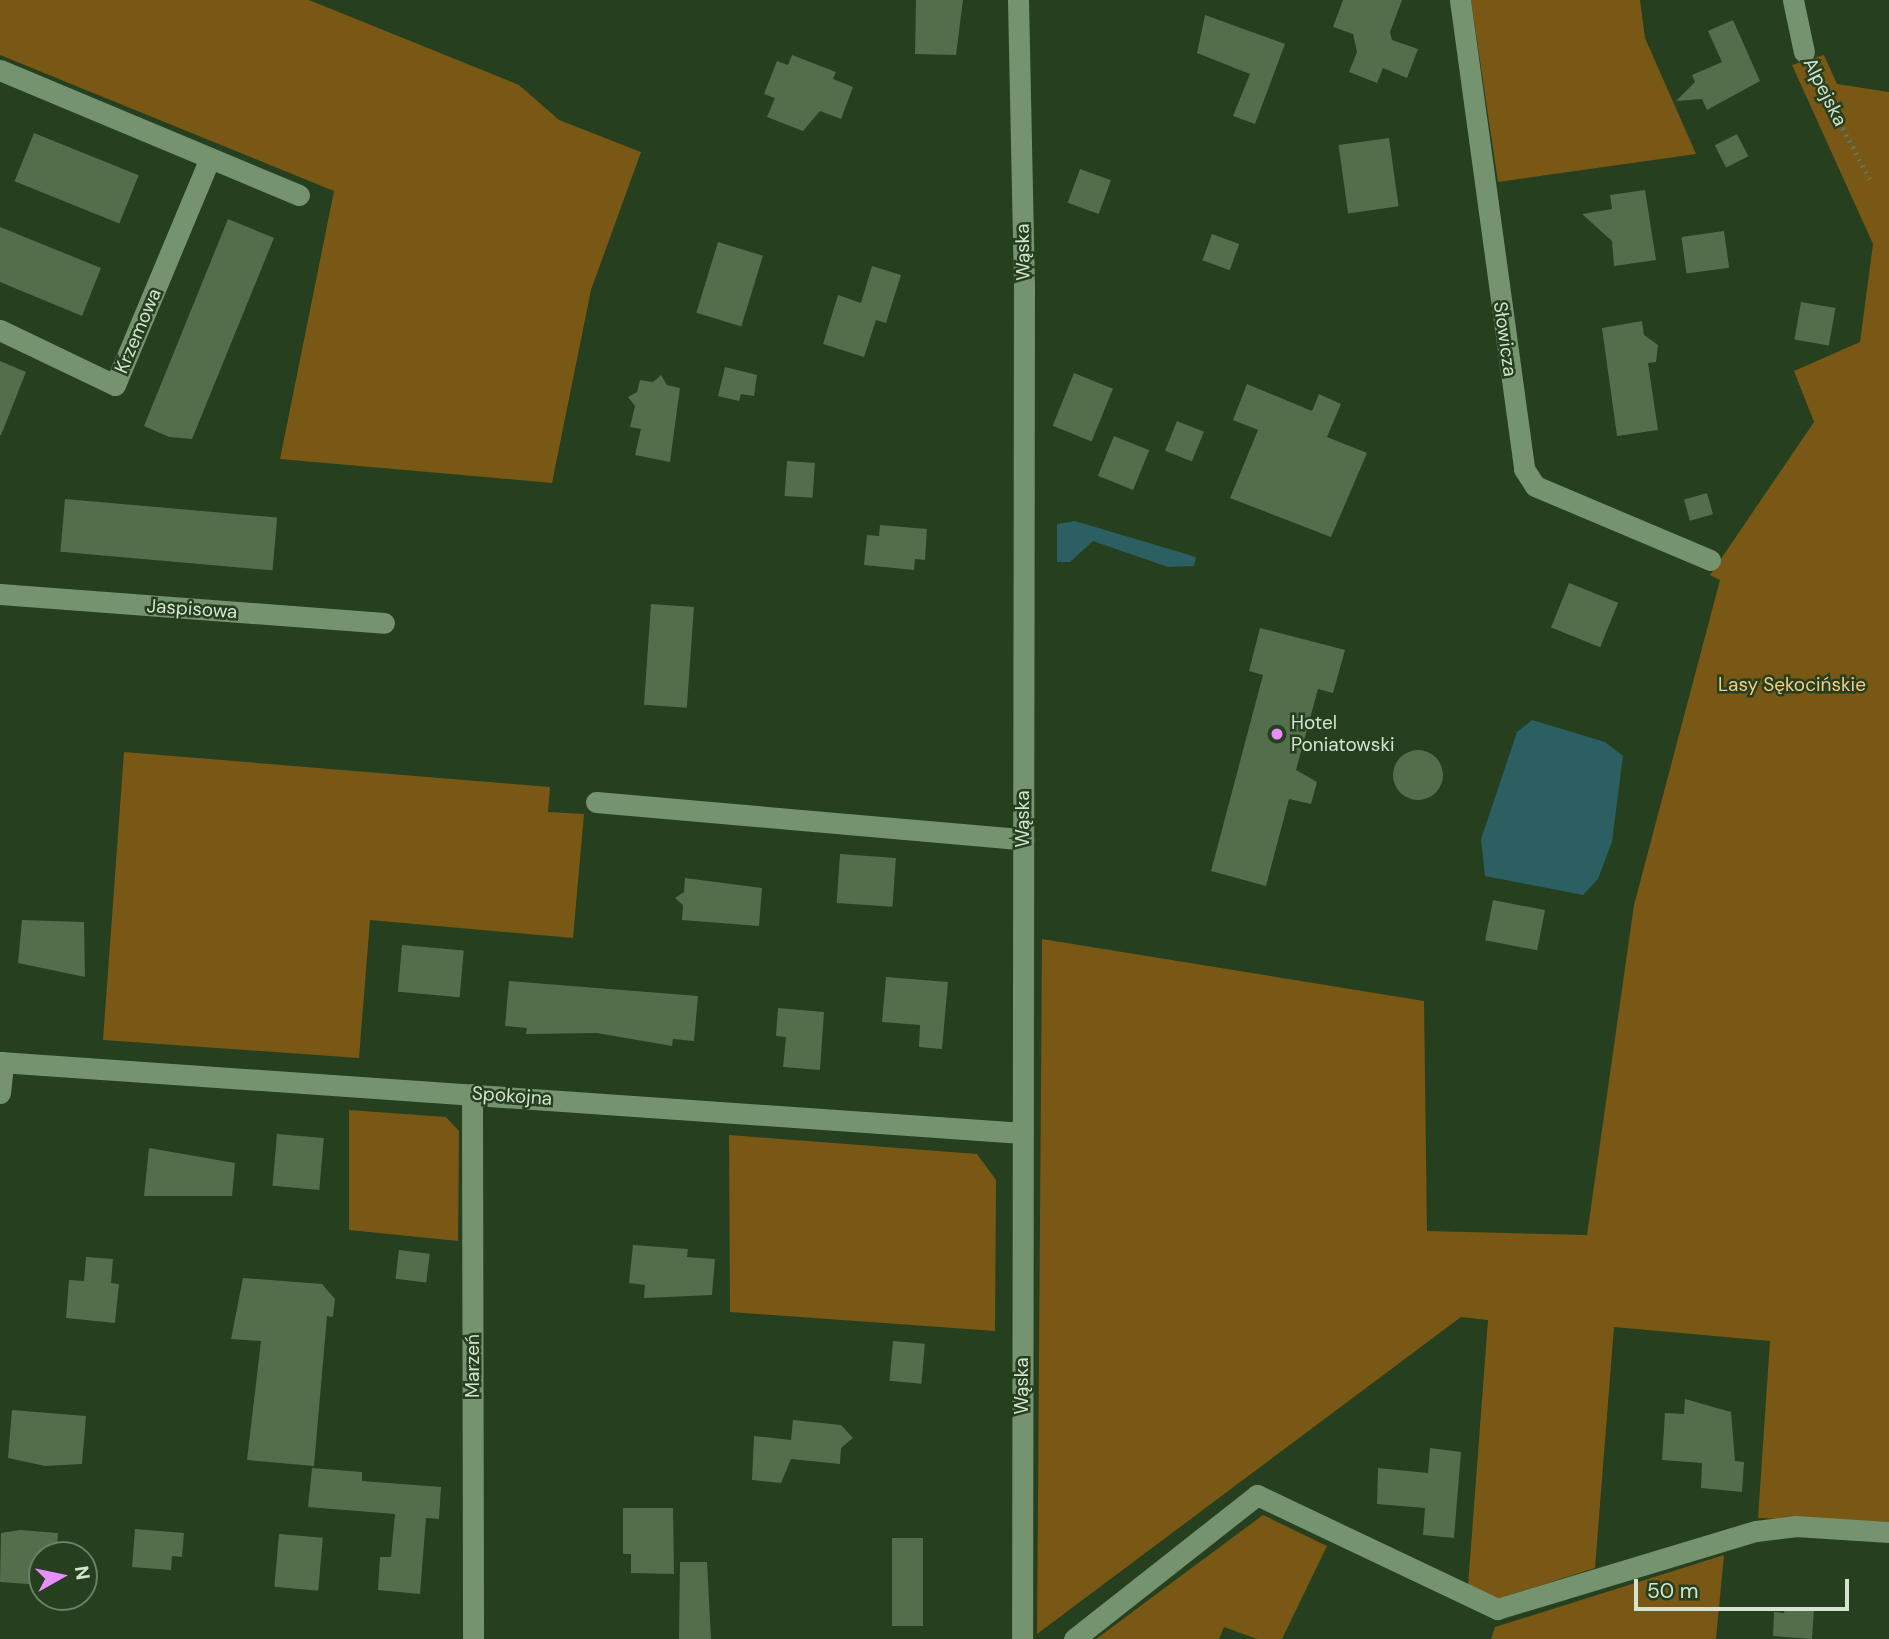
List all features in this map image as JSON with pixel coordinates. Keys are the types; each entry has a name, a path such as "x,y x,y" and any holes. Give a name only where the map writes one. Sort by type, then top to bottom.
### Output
{"street":[{"name":"Wąska","path":"1018,0 1023,839 1022,1639"},
{"name":"Słowicza","path":"1460,0 1524,469 1535,486 1710,560"},
{"name":"Alpejska","path":"1793,0 1804,52"},
{"path":"0,70 299,195"},
{"name":"Krzemowa","path":"0,330 115,385 210,158"},
{"name":"Jaspisowa","path":"0,594 384,623"},
{"path":"596,803 1023,839"},
{"path":"0,1093 2,1062"},
{"name":"Spokojna","path":"2,1062 1023,1133"},
{"name":"Marzeń","path":"472,1094 473,1639"},
{"path":"1074,1639 1257,1495 1496,1609 1756,1531 1795,1526 1889,1532"}],"path":[{"name":"Alpejska","path":"1804,52 1870,180"}],"green space":[{"path":"0,0 309,0 519,85 559,120 641,152 591,290 552,483 280,459 334,191 0,55"},
{"path":"1471,0 1640,0 1645,38 1696,154 1498,182"},
{"name":"Lasy Sękocińskie","path":"1824,55 1837,84 1889,92 1889,1522 1758,1518 1770,1341 1614,1327 1595,1568 1497,1599 1468,1586 1488,1320 1461,1317 1037,1634 1042,939 1424,1001 1427,1231 1587,1235 1634,905 1720,580 1710,575 1814,422 1794,371 1860,342 1873,244 1792,65"},
{"path":"124,752 550,787 548,812 584,814 573,938 370,920 359,1058 103,1040"},
{"path":"349,1110 446,1117 459,1131 458,1241 349,1230"},
{"path":"729,1135 977,1154 996,1180 995,1331 730,1312"},
{"path":"1263,1515 1327,1546 1282,1639 1257,1639 1224,1627 1219,1639 1096,1639"},
{"path":"1724,1555 1716,1639 1491,1639 1495,1627"}],"water":[{"path":"1075,521 1196,557 1194,566 1168,567 1093,541 1070,562 1057,562 1057,524"},
{"path":"1532,720 1605,742 1623,756 1612,842 1598,879 1583,895 1485,876 1481,839 1517,732"}],"building":[{"path":"916,0 963,0 956,55 915,54"},
{"path":"1343,0 1402,0 1390,32 1392,40 1418,49 1407,78 1383,68 1377,83 1349,72 1357,52 1353,34 1333,27"},
{"path":"1205,15 1285,44 1255,124 1233,116 1250,74 1197,53"},
{"path":"1733,20 1760,81 1707,110 1702,99 1676,101 1695,82 1692,75 1722,62 1708,31"},
{"path":"792,55 836,72 833,79 853,87 841,119 820,111 803,131 767,117 775,98 764,94 777,61 788,65"},
{"path":"34,133 139,175 119,224 15,181"},
{"path":"1737,134 1748,156 1726,168 1715,145"},
{"path":"1389,138 1399,206 1348,213 1338,145"},
{"path":"1080,169 1111,180 1099,214 1068,203"},
{"path":"1645,190 1656,260 1614,266 1612,241 1582,214 1612,209 1610,195"},
{"path":"228,219 274,238 192,439 169,437 144,426"},
{"path":"0,227 101,268 82,316 0,282"},
{"path":"1724,231 1729,268 1687,274 1681,237"},
{"path":"1212,234 1239,244 1230,270 1202,260"},
{"path":"718,242 763,256 741,327 696,313"},
{"path":"872,266 901,275 886,323 876,320 864,357 823,344 838,295 861,303"},
{"path":"1801,302 1835,308 1829,346 1794,339"},
{"path":"1642,321 1644,335 1658,345 1656,362 1648,363 1658,430 1617,436 1602,328"},
{"path":"0,361 26,372 1,435 0,435"},
{"path":"725,367 757,375 754,396 741,394 739,401 718,396"},
{"path":"1074,373 1113,389 1092,442 1053,426"},
{"path":"661,375 667,385 680,388 670,462 635,455 641,429 630,427 635,406 628,397 637,392 640,380 653,382"},
{"path":"1247,384 1312,411 1319,394 1341,404 1327,437 1367,453 1331,537 1230,498 1258,430 1233,420"},
{"path":"1177,421 1204,432 1192,462 1165,451"},
{"path":"1114,436 1149,450 1133,490 1098,476"},
{"path":"787,461 815,463 812,498 785,496"},
{"path":"1707,493 1713,514 1690,521 1684,500"},
{"path":"65,499 277,518 273,570 60,552"},
{"path":"880,525 927,529 925,560 915,559 914,570 864,565 867,535 879,536"},
{"path":"1569,583 1618,603 1600,647 1551,628"},
{"path":"651,604 694,607 687,708 644,705"},
{"name":"Hotel Poniatowski","path":"1260,628 1345,650 1333,693 1318,689 1296,770 1317,782 1311,804 1289,799 1266,886 1211,871 1263,675 1249,671"},
{"path":"1418,750 1436,757 1443,775 1436,793 1418,800 1400,793 1393,775 1400,757"},
{"path":"840,854 896,858 892,907 837,903"},
{"path":"685,878 762,888 759,926 682,920 683,905 675,898 684,892"},
{"path":"1493,900 1545,910 1537,950 1485,940"},
{"path":"22,920 84,922 85,977 18,963"},
{"path":"402,945 464,950 460,997 398,992"},
{"path":"886,977 948,982 942,1049 919,1047 920,1025 882,1022"},
{"path":"509,981 698,996 694,1041 673,1039 672,1046 597,1033 526,1034 527,1028 505,1026"},
{"path":"778,1008 824,1012 820,1070 783,1067 786,1037 776,1036"},
{"path":"277,1134 324,1138 319,1190 272,1186"},
{"path":"149,1148 235,1163 232,1196 144,1196"},
{"path":"633,1245 688,1249 687,1257 715,1259 712,1295 644,1298 645,1285 629,1283"},
{"path":"399,1250 430,1254 426,1283 395,1279"},
{"path":"86,1257 113,1259 111,1283 119,1284 115,1323 66,1318 69,1280 84,1281"},
{"path":"243,1278 322,1284 335,1299 333,1317 327,1316 314,1466 247,1460 261,1341 231,1339"},
{"path":"893,1341 925,1344 921,1384 890,1381"},
{"path":"1685,1399 1731,1412 1735,1461 1744,1462 1742,1492 1701,1488 1702,1463 1662,1460 1665,1413 1684,1414"},
{"path":"12,1410 86,1416 82,1464 45,1466 8,1458"},
{"path":"793,1420 841,1425 853,1438 841,1448 840,1464 791,1459 781,1483 752,1480 754,1436 791,1440"},
{"path":"1430,1448 1461,1452 1454,1538 1423,1535 1425,1508 1377,1504 1378,1468 1428,1473"},
{"path":"312,1468 362,1472 362,1481 441,1487 439,1519 426,1518 420,1594 378,1590 380,1557 391,1557 395,1514 308,1507"},
{"path":"623,1508 673,1508 674,1574 631,1573 631,1554 623,1554"},
{"path":"135,1529 184,1533 182,1557 172,1556 171,1570 132,1567"},
{"path":"20,1530 58,1533 58,1541 28,1541 28,1584 0,1582 1,1533"},
{"path":"279,1534 323,1538 318,1591 274,1587"},
{"path":"892,1538 923,1538 923,1626 892,1626"},
{"path":"680,1562 707,1562 711,1639 679,1639"},
{"path":"1785,1607 1814,1609 1812,1639 1773,1636 1774,1612 1784,1613"}],"place":[{"name":"Hotel Poniatowski","path":"1277,734"}]}
